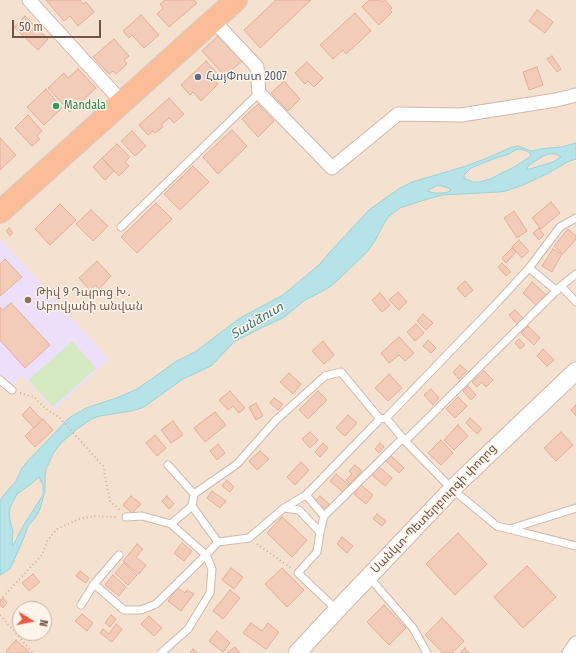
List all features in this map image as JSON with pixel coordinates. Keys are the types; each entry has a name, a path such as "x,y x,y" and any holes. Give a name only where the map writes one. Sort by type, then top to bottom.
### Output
{"highway":[{"path":"1,209 236,0"}],"street":[{"path":"29,0 122,102"},
{"path":"214,20 257,67 259,93 332,168 398,114 461,115 556,100 576,95"},
{"name":"Սանկտ-Պետերբուրգի փողոց","path":"297,653 452,489 576,371"},
{"path":"569,653 576,643"}],"lane":[{"path":"121,227 259,93"},
{"path":"94,584 124,610 141,610 156,604 206,556 218,542 249,538 284,508 306,495 494,306 529,268 560,227 576,218"},
{"path":"529,268 559,288 576,302"},
{"path":"337,610 298,573 317,552 324,516 559,288 576,274"},
{"path":"171,524 192,506 194,494 237,464 276,420 325,376 341,372 383,419 452,489 497,526 576,546"},
{"path":"0,380 12,390"},
{"path":"168,465 194,494"},
{"path":"306,495 324,516"},
{"path":"192,506 218,542"},
{"path":"284,508 299,510 320,532"},
{"path":"510,529 576,508"},
{"path":"126,517 142,516 171,524 206,556 212,569 210,593 188,630 161,653"},
{"path":"81,605 94,584 119,555"},
{"path":"368,577 413,628 427,653"}],"path":[{"path":"12,390 34,397 46,409 59,417 103,466 110,501 126,517"},
{"path":"0,600 42,555 46,541 57,529 79,519 94,516 126,517"},
{"path":"249,538 298,573"},
{"path":"0,615 33,653"}],"shaded area":[{"path":"0,0 576,0 576,653 0,653"},
{"name":"Թիվ 9 Դպրոց Խ․ Աբովյանի անվան","path":"1,239 109,359 54,410 23,376 5,392 0,386"}],"green space":[{"path":"72,341 96,368 53,407 29,380"}],"water":[{"name":"Տանձուտ","path":"576,143 576,159 567,162 549,173 523,185 499,192 442,195 400,208 389,216 368,251 331,286 305,300 283,318 234,342 211,366 183,379 142,408 93,418 77,429 61,443 54,452 46,469 45,491 40,509 28,526 10,569 0,575 0,502 2,497 16,481 22,468 27,462 69,418 86,408 119,397 137,389 177,361 195,352 240,318 283,295 320,264 369,210 400,188 412,182 463,167 512,147 518,146 531,151 561,147","holes":["517,149 524,150 530,153 531,156 516,166 490,179 480,182 473,182 464,178 464,175 471,168 509,154","556,154 561,157 553,162 527,169 528,166 543,156","438,185 451,190 443,193 427,191","39,477 43,485 43,495 12,546 13,531 9,510 17,494"]}],"building":[{"path":"46,0 80,0 83,4 86,2 94,12 78,26 70,16 64,21"},
{"path":"165,0 194,0 197,3 169,27 157,14 163,8 160,4"},
{"path":"276,0 311,0 260,48 244,30"},
{"path":"369,0 380,0 382,2 385,0 392,8 390,10 392,12 379,25 362,7"},
{"path":"537,10 553,22 545,33 529,21"},
{"path":"355,13 371,31 346,54 343,50 333,59 320,45"},
{"path":"141,15 159,35 144,48 132,35 129,38 123,31"},
{"path":"25,16 48,39 38,50 14,27"},
{"path":"219,35 242,61 225,76 202,51"},
{"path":"114,39 129,56 124,60 127,64 116,74 113,71 109,74 93,57"},
{"path":"552,56 561,69 557,72 547,59"},
{"path":"206,61 217,73 212,78 218,84 201,101 193,92 190,95 181,85"},
{"path":"307,62 323,78 314,87 308,81 305,84 295,73"},
{"path":"537,67 543,85 529,90 523,72"},
{"path":"78,69 96,88 70,112 48,88 64,73 68,78"},
{"path":"284,81 300,99 288,111 271,93"},
{"path":"46,89 62,108 44,125 27,107"},
{"path":"169,98 184,114 174,123 169,118 161,125 163,127 155,133 153,131 148,135 139,125"},
{"path":"258,104 274,121 258,137 242,119"},
{"path":"28,115 42,131 37,136 40,139 32,146 15,128"},
{"path":"232,130 247,146 218,174 203,157"},
{"path":"132,131 146,146 135,156 121,141"},
{"path":"0,138 16,155 0,170"},
{"path":"117,144 130,157 125,162 129,166 119,176 102,158"},
{"path":"102,158 114,171 105,180 93,167"},
{"path":"193,166 209,182 180,210 164,194"},
{"path":"551,202 560,213 541,229 532,218"},
{"path":"156,203 172,219 137,253 121,237"},
{"path":"60,204 76,220 50,245 35,229"},
{"path":"91,210 108,226 93,241 76,224"},
{"path":"514,211 527,231 517,238 504,218"},
{"path":"9,228 13,233 10,236 6,231"},
{"path":"539,228 544,235 539,240 533,233"},
{"path":"568,229 576,236 576,239 563,254 554,246"},
{"path":"519,240 529,251 522,258 512,247"},
{"path":"512,248 516,252 506,263 502,258"},
{"path":"553,249 562,254 552,272 542,266"},
{"path":"5,259 22,277 0,296 0,264"},
{"path":"97,261 111,276 99,289 95,285 90,290 79,278"},
{"path":"502,263 511,272 506,276 498,267"},
{"path":"465,281 473,290 465,297 457,288"},
{"path":"532,282 546,295 536,305 523,293"},
{"path":"398,292 407,302 399,310 389,300"},
{"path":"380,293 390,305 382,312 372,300"},
{"path":"11,303 50,345 25,368 0,340 0,307 3,310"},
{"path":"515,310 523,318 517,324 509,315"},
{"path":"423,314 433,323 426,330 417,321"},
{"path":"416,324 424,333 415,341 407,332"},
{"path":"528,326 540,338 534,345 521,333"},
{"path":"399,337 414,353 405,361 399,355 389,363 381,353"},
{"path":"519,339 525,345 520,349 515,343"},
{"path":"428,340 436,348 431,353 423,346"},
{"path":"323,341 334,355 324,364 312,351"},
{"path":"543,349 554,360 547,366 537,356"},
{"path":"460,365 467,371 459,379 453,372"},
{"path":"484,371 493,380 486,387 482,382 477,387 472,382"},
{"path":"289,373 301,384 293,394 280,382"},
{"path":"389,374 402,388 388,401 375,388"},
{"path":"468,386 476,395 471,400 463,391"},
{"path":"431,389 439,398 433,405 424,395"},
{"path":"230,391 245,408 239,413 233,406 228,410 219,400"},
{"path":"318,391 327,400 308,419 299,410"},
{"path":"458,397 467,406 455,418 446,409"},
{"path":"274,398 283,404 278,410 270,403"},
{"path":"256,403 263,416 256,420 249,407"},
{"path":"576,405 576,416 571,410"},
{"path":"30,407 42,420 34,428 22,415"},
{"path":"215,412 226,425 205,442 194,428"},
{"path":"348,415 357,423 345,436 336,428"},
{"path":"470,418 482,429 477,434 466,423"},
{"path":"43,419 53,430 35,447 25,436"},
{"path":"173,421 183,435 171,443 161,430"},
{"path":"458,425 468,436 454,450 444,440"},
{"path":"310,432 318,440 310,448 302,439"},
{"path":"561,432 573,445 556,461 544,448"},
{"path":"155,435 166,448 157,456 146,443"},
{"path":"441,440 453,453 441,465 428,453"},
{"path":"323,443 328,448 320,457 315,452"},
{"path":"380,443 384,447 379,453 375,449"},
{"path":"218,444 225,453 217,460 210,451"},
{"path":"260,451 269,459 257,470 249,461"},
{"path":"391,456 404,468 399,473 386,461"},
{"path":"301,462 309,470 295,485 287,477"},
{"path":"355,465 362,471 350,484 346,480 352,474 349,471"},
{"path":"379,467 392,478 385,486 372,475"},
{"path":"336,474 349,485 343,492 330,481"},
{"path":"227,480 234,487 230,492 222,486"},
{"path":"361,485 373,495 366,504 354,494"},
{"path":"212,491 226,501 220,508 207,498"},
{"path":"131,496 141,504 132,513 123,505"},
{"path":"167,496 174,504 169,509 162,501"},
{"path":"320,496 329,504 325,510 315,501"},
{"path":"377,514 386,521 382,526 373,519"},
{"path":"282,517 307,540 292,557 267,533"},
{"path":"458,533 487,564 455,595 426,564"},
{"path":"342,537 353,546 347,553 337,544"},
{"path":"182,543 192,551 184,561 174,553"},
{"path":"137,544 143,549 136,557 146,565 139,574 123,561"},
{"path":"124,563 137,575 128,585 115,573"},
{"path":"527,566 556,597 523,628 494,597"},
{"path":"231,568 243,577 234,589 222,580"},
{"path":"282,568 304,590 287,607 265,584"},
{"path":"80,571 89,578 86,583 76,576"},
{"path":"33,574 40,582 29,591 22,583"},
{"path":"113,575 126,587 119,596 105,585"},
{"path":"178,588 185,593 187,590 194,594 181,611 168,601"},
{"path":"230,590 240,598 223,619 213,611"},
{"path":"3,598 7,603 3,608 0,605 0,602"},
{"path":"384,605 406,628 389,645 367,622"},
{"path":"82,614 93,623 87,631 75,621"},
{"path":"111,615 116,619 110,627 105,623"},
{"path":"149,616 162,628 154,636 141,624"},
{"path":"442,618 464,641 452,653 443,653 425,635"},
{"path":"251,623 262,631 268,623 279,632 266,649 243,633"},
{"path":"116,624 122,629 112,642 100,633 103,629 109,634"},
{"path":"217,631 230,643 223,652 209,641"},
{"path":"15,641 17,641 29,652 7,653 6,651"},
{"path":"235,647 240,653 227,653"},
{"path":"465,648 469,653 460,653"},
{"path":"193,649 198,653 190,653"}],"place":[{"name":"ՀայՓոստ 2007","path":"198,77"},
{"name":"Mandala","path":"56,106"},
{"name":"Թիվ 9 Դպրոց Խ․ Աբովյանի անվան","path":"28,300"}]}
